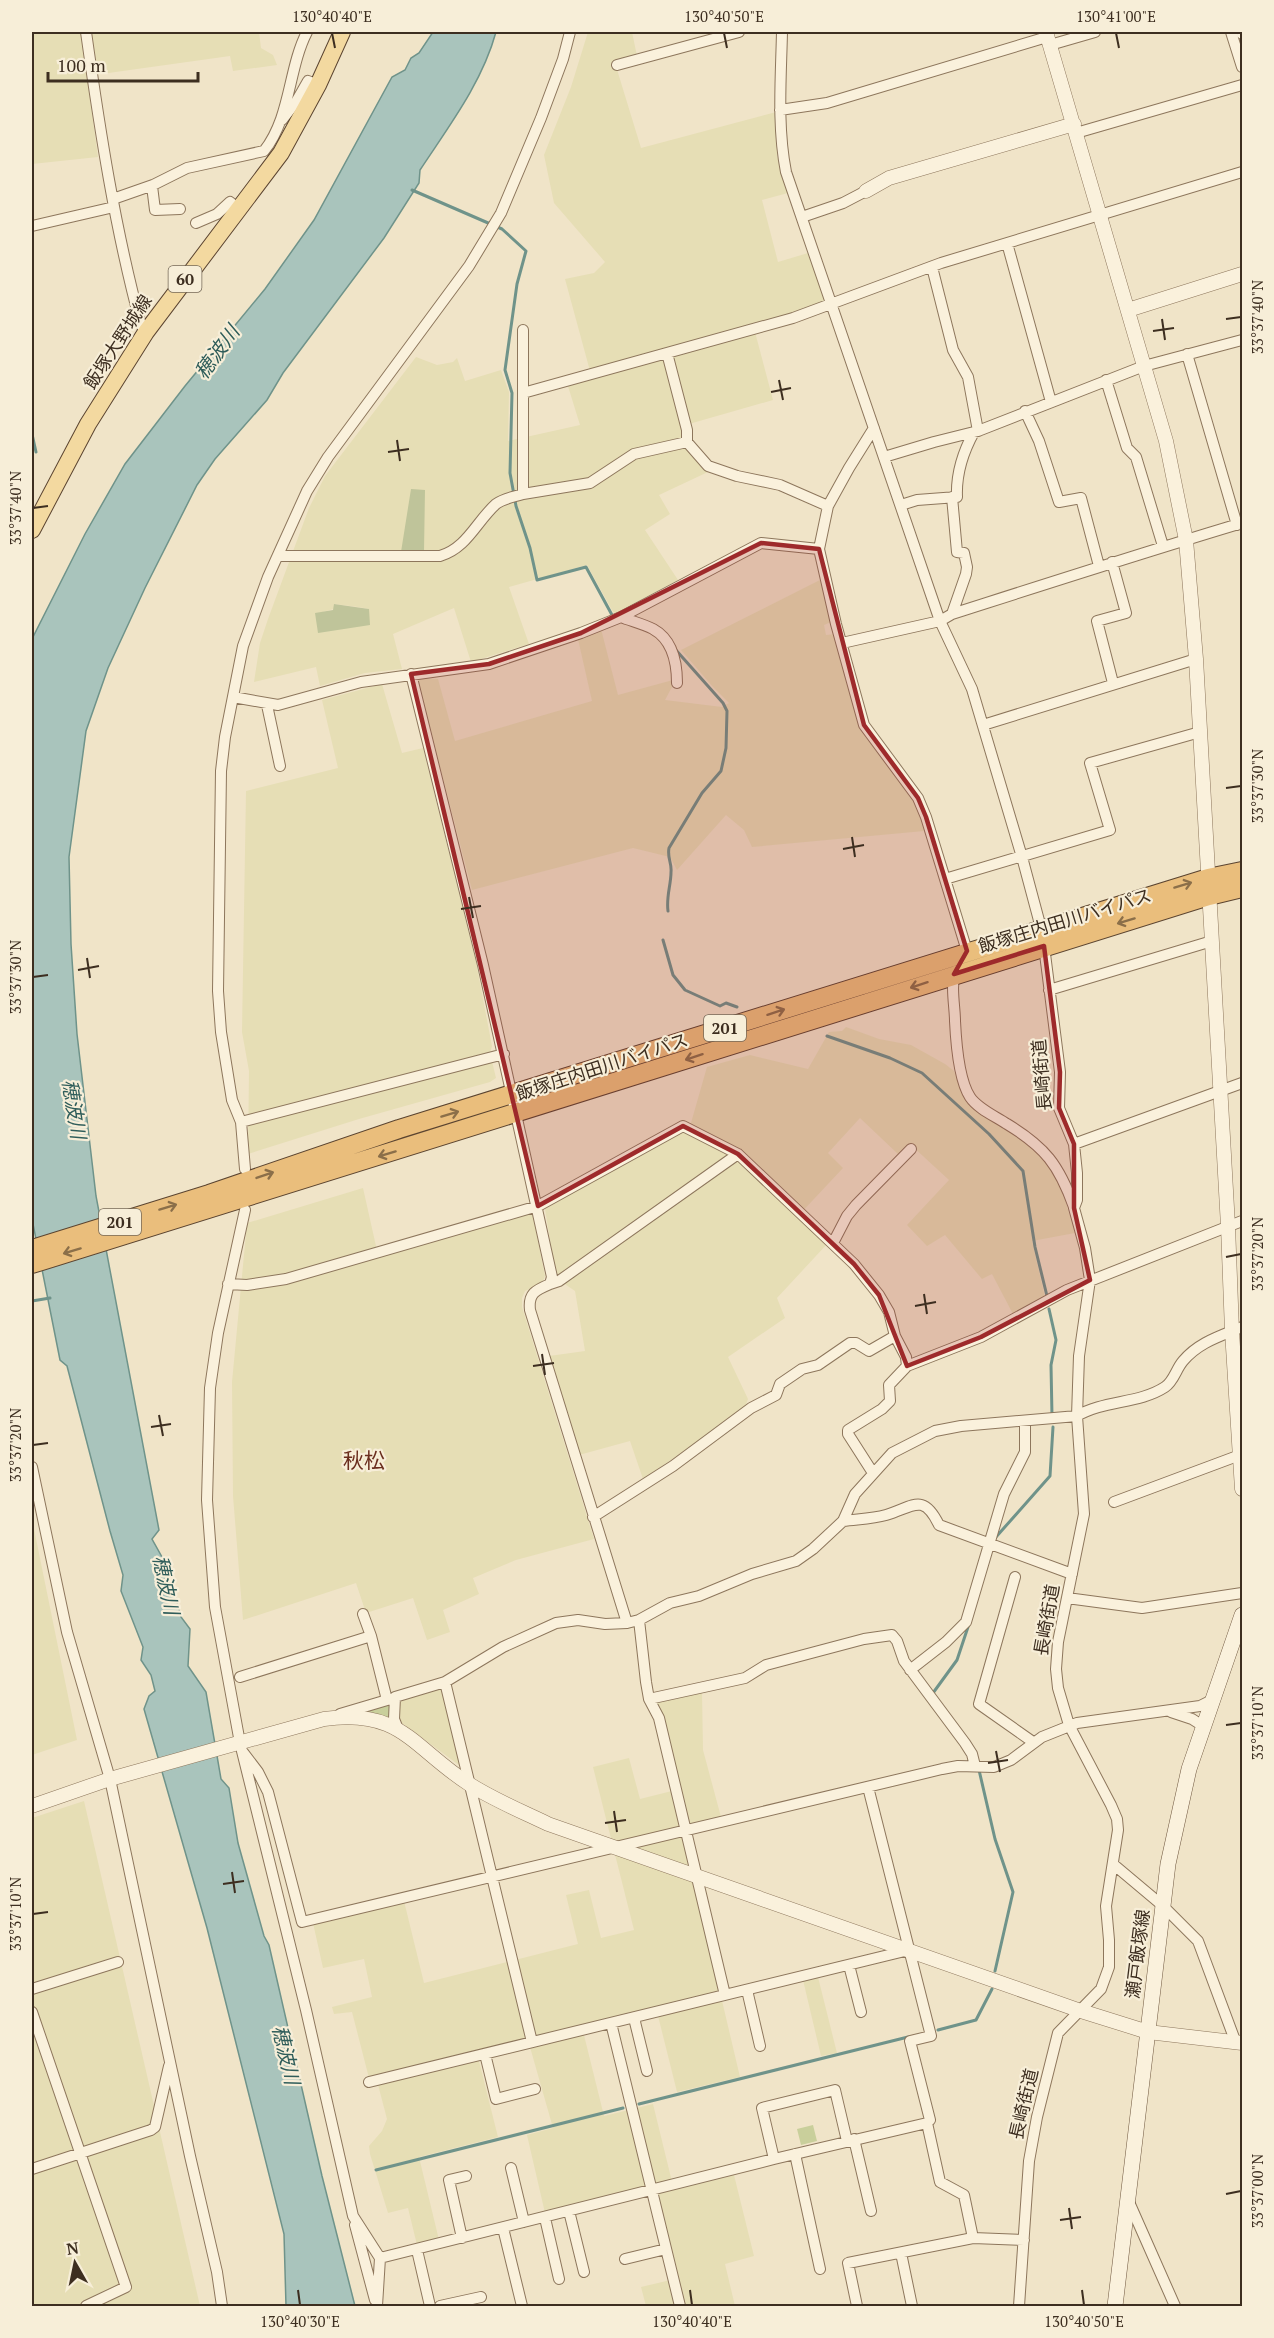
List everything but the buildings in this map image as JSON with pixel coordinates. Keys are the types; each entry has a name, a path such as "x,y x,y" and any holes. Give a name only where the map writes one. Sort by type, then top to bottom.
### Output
{"highway":[{"name":"飯塚庄内田川バイパス","path":"32,1264 209,1202 399,1129 513,1096 967,951 1042,937 1209,887 1242,871"},
{"name":"飯塚庄内田川バイパス","path":"1209,887 1242,888"},
{"name":"飯塚庄内田川バイパス","path":"32,1249 209,1202 518,1114 954,974 1042,937"}],"main road":[{"name":"飯塚大野城線","path":"32,530 88,424 146,332 281,153 318,85 342,32"},
{"name":"瀬戸飯塚線","path":"1115,2307 1163,1906 1177,1815 1203,1726 1242,1615"}],"street":[{"path":"86,32 103,155 124,261 141,326 146,332"},
{"path":"280,122 293,66 307,32"},
{"path":"245,1169 241,1122 232,1100 221,1032 218,992 221,771 243,646 278,556 307,491 328,457 469,266 501,213 541,118 563,59 570,32"},
{"path":"617,65 739,32"},
{"name":"長崎街道","path":"782,32 780,110 784,163 940,621 972,689 1022,857 1042,937 1060,1072 1059,1108 1074,1144 1077,1161 1077,1200 1074,1208 1085,1248 1090,1280 1079,1356 1077,1416 1084,1514 1058,1642 1056,1669 1058,1688 1069,1725 1117,1819 1118,1830 1106,1906 1109,1967 1101,1989 1058,2033 1037,2117 1029,2161 1019,2307"},
{"path":"780,110 827,103 1048,38 1095,32"},
{"path":"1231,32 1242,67"},
{"path":"1048,38 1168,450 1186,540 1196,659 1228,1226 1237,1329 1242,1488"},
{"path":"32,226 113,203 187,168 264,150 280,122 297,102 308,81 318,85"},
{"path":"802,217 843,203 889,178 1242,85"},
{"path":"524,393 793,318 932,267 1242,172"},
{"path":"152,186 155,210 180,209"},
{"path":"196,223 218,214 230,202 239,210"},
{"path":"1007,243 1051,402"},
{"path":"901,505 916,500 957,497 958,474 968,442 976,432 968,378 953,350 932,267"},
{"path":"1128,309 1242,274"},
{"path":"523,330 523,494"},
{"path":"884,457 976,432 1144,366 1242,340"},
{"path":"667,353 687,430 687,442 708,466 737,476 780,485 828,506"},
{"path":"842,643 940,621 952,614 1034,590 1099,566 1240,524 1187,354"},
{"path":"1106,380 1127,448 1136,457 1163,546"},
{"path":"1025,411 1039,441 1059,502 1081,498 1099,566"},
{"path":"874,428 828,506 819,549 824,578 864,725 918,798 967,951 954,974 955,1029 965,1087 970,1098 978,1106 1030,1137 1047,1153 1065,1184 1074,1208"},
{"path":"278,556 440,556 451,553 462,544 495,505 503,500 523,494 591,483 634,454 687,442"},
{"path":"952,497 957,552 964,553 967,567 952,614"},
{"path":"233,698 267,705 290,703 361,682 489,664 621,617 761,543 819,549"},
{"path":"1112,562 1126,613 1097,621 1113,683"},
{"path":"621,617 652,629 662,636 675,655 677,683"},
{"path":"983,724 1196,659"},
{"path":"411,674 518,1114 552,1277 550,1284"},
{"path":"267,705 280,766"},
{"path":"945,879 1110,830 1090,763 1200,732"},
{"path":"1049,990 1212,941"},
{"path":"241,1122 504,1054"},
{"path":"1074,1144 1242,1083"},
{"path":"228,1284 247,1285 286,1279 538,1206 683,1126 738,1154 854,1264 879,1294 889,1312 895,1336 908,1366"},
{"path":"833,1243 847,1216 856,1205 910,1149"},
{"path":"725,1995 687,1831 659,1718 650,1699 633,1621 593,1517 530,1310 530,1297 532,1292 559,1281 738,1154"},
{"path":"245,1210 228,1284 210,1388 207,1500 215,1607 240,1746 377,2307"},
{"path":"873,1473 848,1434 848,1430 882,1409 890,1401 889,1385 908,1366 981,1337 1090,1280 1242,1221"},
{"path":"32,1806 110,1779 240,1746 445,1682 503,1647 556,1623 578,1620 604,1624 633,1621 670,1603 699,1596 752,1574 796,1561 813,1549 843,1521 850,1502 892,1453 936,1431 961,1425 1025,1422 1077,1416 1088,1410 1149,1394 1165,1388 1172,1381 1184,1360 1217,1336 1237,1329"},
{"path":"593,1517 673,1466 751,1408 776,1395 780,1384 802,1369 818,1365 850,1343 856,1343 869,1351 895,1336"},
{"path":"910,1670 946,1642 966,1622 1004,1494 1025,1452 1025,1422"},
{"path":"1114,1502 1240,1455"},
{"path":"32,1467 67,1632 110,1779 217,2272 222,2307"},
{"path":"843,1521 885,1516 916,1504 925,1504 932,1510 939,1525 1072,1574"},
{"path":"1015,1577 979,1704 1033,1742"},
{"path":"1067,1598 1142,1608 1242,1593"},
{"path":"363,1614 391,1699 398,1729"},
{"path":"650,1699 745,1678 766,1665 864,1639 892,1635 897,1641 904,1662 972,1754 975,1766"},
{"path":"240,1677 371,1636"},
{"path":"445,1682 532,2042"},
{"path":"240,1746 258,1772 268,1792 302,1922 942,1769 994,1767 1011,1760 1033,1742 1069,1725 1200,1706 1212,1700"},
{"path":"1168,1711 1192,1719 1203,1726"},
{"path":"324,1719 347,1716 369,1718 398,1729 468,1783 548,1824 1081,2011 1148,2032 1239,2043 1198,1941 1163,1906 1113,1864"},
{"path":"868,1787 931,2036 910,2041 930,2120 927,2123 940,2182 964,2195 973,2238"},
{"path":"369,2082 909,1950"},
{"path":"32,1989 118,1962"},
{"path":"849,1965 861,2012"},
{"path":"747,1990 760,2046"},
{"path":"32,2012 126,2287 86,2307"},
{"path":"634,2018 647,2071"},
{"path":"611,2023 680,2307"},
{"path":"485,2054 496,2099 535,2089"},
{"path":"32,2169 155,2127 170,2063"},
{"path":"774,2159 762,2108 835,2090 872,2211"},
{"path":"380,2258 927,2123"},
{"path":"795,2154 820,2269"},
{"path":"511,2168 524,2222"},
{"path":"462,2238 449,2180 466,2176"},
{"path":"1129,2202 1174,2307"},
{"path":"570,2211 584,2272"},
{"path":"353,2216 380,2258 377,2307"},
{"path":"545,2217 560,2279"},
{"path":"503,2228 522,2307"},
{"path":"857,2307 848,2263 973,2238 1023,2240"},
{"path":"625,2259 666,2249"},
{"path":"417,2250 430,2307"},
{"path":"901,2253 912,2307"},
{"path":"440,2307 481,2297"}],"highlighted area":[{"path":"761,543 819,549 864,725 918,798 926,817 967,951 954,974 1044,946 1060,1072 1059,1108 1074,1144 1074,1208 1090,1280 981,1337 907,1366 879,1295 854,1264 738,1154 683,1126 538,1206 411,674 489,664 581,633"}],"shaded area":[{"path":"32,32 259,32 261,48 273,55 277,65 233,71 230,56 87,76 98,157 32,164"},
{"path":"588,32 632,32 637,56 615,63 641,148 776,112 777,156 788,193 762,200 778,262 808,253 827,305 590,371 565,279 594,273 605,262 554,203 544,155 571,87"},
{"path":"755,332 773,400 682,426 686,447 708,472 659,495 670,514 645,530 678,580 616,613 613,612 587,565 509,587 529,644 471,662 454,608 393,634 402,669 365,673 320,686 316,667 254,682 260,643 309,508 325,476 416,357 437,365 453,362 457,358 465,381 501,370 509,392 508,441 580,425 567,383","holes":["334,604 369,609 315,614 334,609"]},
{"path":"820,580 831,622 824,625 826,635 836,634 860,725 865,736 907,790 917,808 924,831 752,847 744,830 726,815 677,870 670,857 633,848 472,890 417,678 438,679 455,741 592,701 578,639 601,629 618,695 673,680 665,700 722,707 729,703 681,650"},
{"path":"382,684 402,753 423,748 476,962 496,1078 490,1082 359,1119 248,1154 249,1071 242,1032 246,791 338,768 322,700"},
{"path":"846,1027 879,1039 911,1045 945,1064 954,1071 959,1084 1025,1139 1044,1158 1060,1183 1075,1233 1032,1241 1045,1297 1013,1314 992,1274 982,1279 945,1235 927,1246 907,1225 949,1180 911,1145 899,1155 860,1118 828,1153 843,1168 799,1215 828,1243 777,1298 785,1318 728,1357 748,1399 744,1410 643,1479 630,1441 579,1455 549,1356 585,1351 575,1291 556,1278 545,1209 691,1123 707,1067 750,1055 808,1069 829,1032 842,1031"},
{"path":"363,1188 378,1255 532,1211 545,1276 542,1283 525,1291 522,1307 594,1539 516,1560 473,1578 479,1594 443,1610 450,1632 427,1640 413,1598 366,1613 356,1583 243,1620 233,1496 232,1382 247,1223"},
{"path":"32,1519 77,1740 32,1755"},
{"path":"443,1688 463,1768 402,1723 398,1717 398,1703 401,1700"},
{"path":"702,1692 703,1750 721,1817 681,1827 740,2077 677,2092 656,2008 582,2027 604,2116 653,2104 674,2190 734,2175 754,2256 725,2264 735,2306 646,2306 641,2287 679,2278 656,2186 545,2213 527,2135 553,2128 528,2040 477,2053 498,2137 419,2157 439,2240 417,2245 408,2208 388,2213 370,2154 369,2146 382,2131 387,2119 376,2077 369,2078 352,2012 334,2014 332,2007 372,1997 364,1959 323,1968 313,1923 404,1901 424,1983 578,1944 566,1895 589,1890 601,1938 634,1930 593,1767 629,1758 640,1799 680,1789 656,1702"},
{"path":"84,1801 200,2306 32,2306 32,1818"},
{"path":"818,1977 837,2053 821,2056 803,1980"}],"green space":[{"path":"411,489 425,490 424,552 401,552"},
{"path":"334,604 369,609 370,625 318,633 315,613 333,610"},
{"path":"391,1702 391,1718 362,1711"},
{"path":"813,2125 817,2141 801,2145 797,2129"}],"water":[{"name":"穂波川","path":"433,32 496,32 490,51 473,86 420,170 419,183 384,238 283,373 267,400 215,459 197,485 108,668 86,731 69,857 71,944 77,1034 96,1196 159,1530 152,1539 167,1566 181,1617 190,1629 188,1666 206,1692 221,1779 229,1788 238,1843 264,1936 269,1945 322,2176 355,2306 286,2306 284,2234 207,1928 144,1709 149,1696 155,1691 151,1675 141,1660 143,1647 121,1591 123,1575 67,1366 60,1360 32,1219 32,639 85,534 125,464 185,386 265,289 314,220 392,77 405,70 411,58 419,53"}],"waterway":[{"path":"412,190 502,229 526,251 517,284 505,370 512,393 510,473 516,506 530,548 537,580 586,567 612,615"},
{"path":"32,434 36,452"},
{"path":"668,911 671,877 669,848 702,793 721,771 726,748 727,711 723,703 675,649"},
{"path":"663,940 673,975 685,990 720,1006 726,1003 737,1007"},
{"path":"827,1036 890,1058 922,1073 989,1134 1023,1171 1035,1247 1047,1296"},
{"path":"32,1301 50,1298"},
{"path":"1049,1309 1056,1340 1051,1365 1052,1416"},
{"path":"996,1537 1050,1476 1053,1427"},
{"path":"933,1693 957,1660 968,1627"},
{"path":"979,1770 995,1839 1013,1892 995,1971"},
{"path":"938,2030 976,2020 992,1989"},
{"path":"639,2104 908,2037"},
{"path":"376,2170 623,2108"}],"district":[{"name":"秋松","path":"364,1461"}]}
